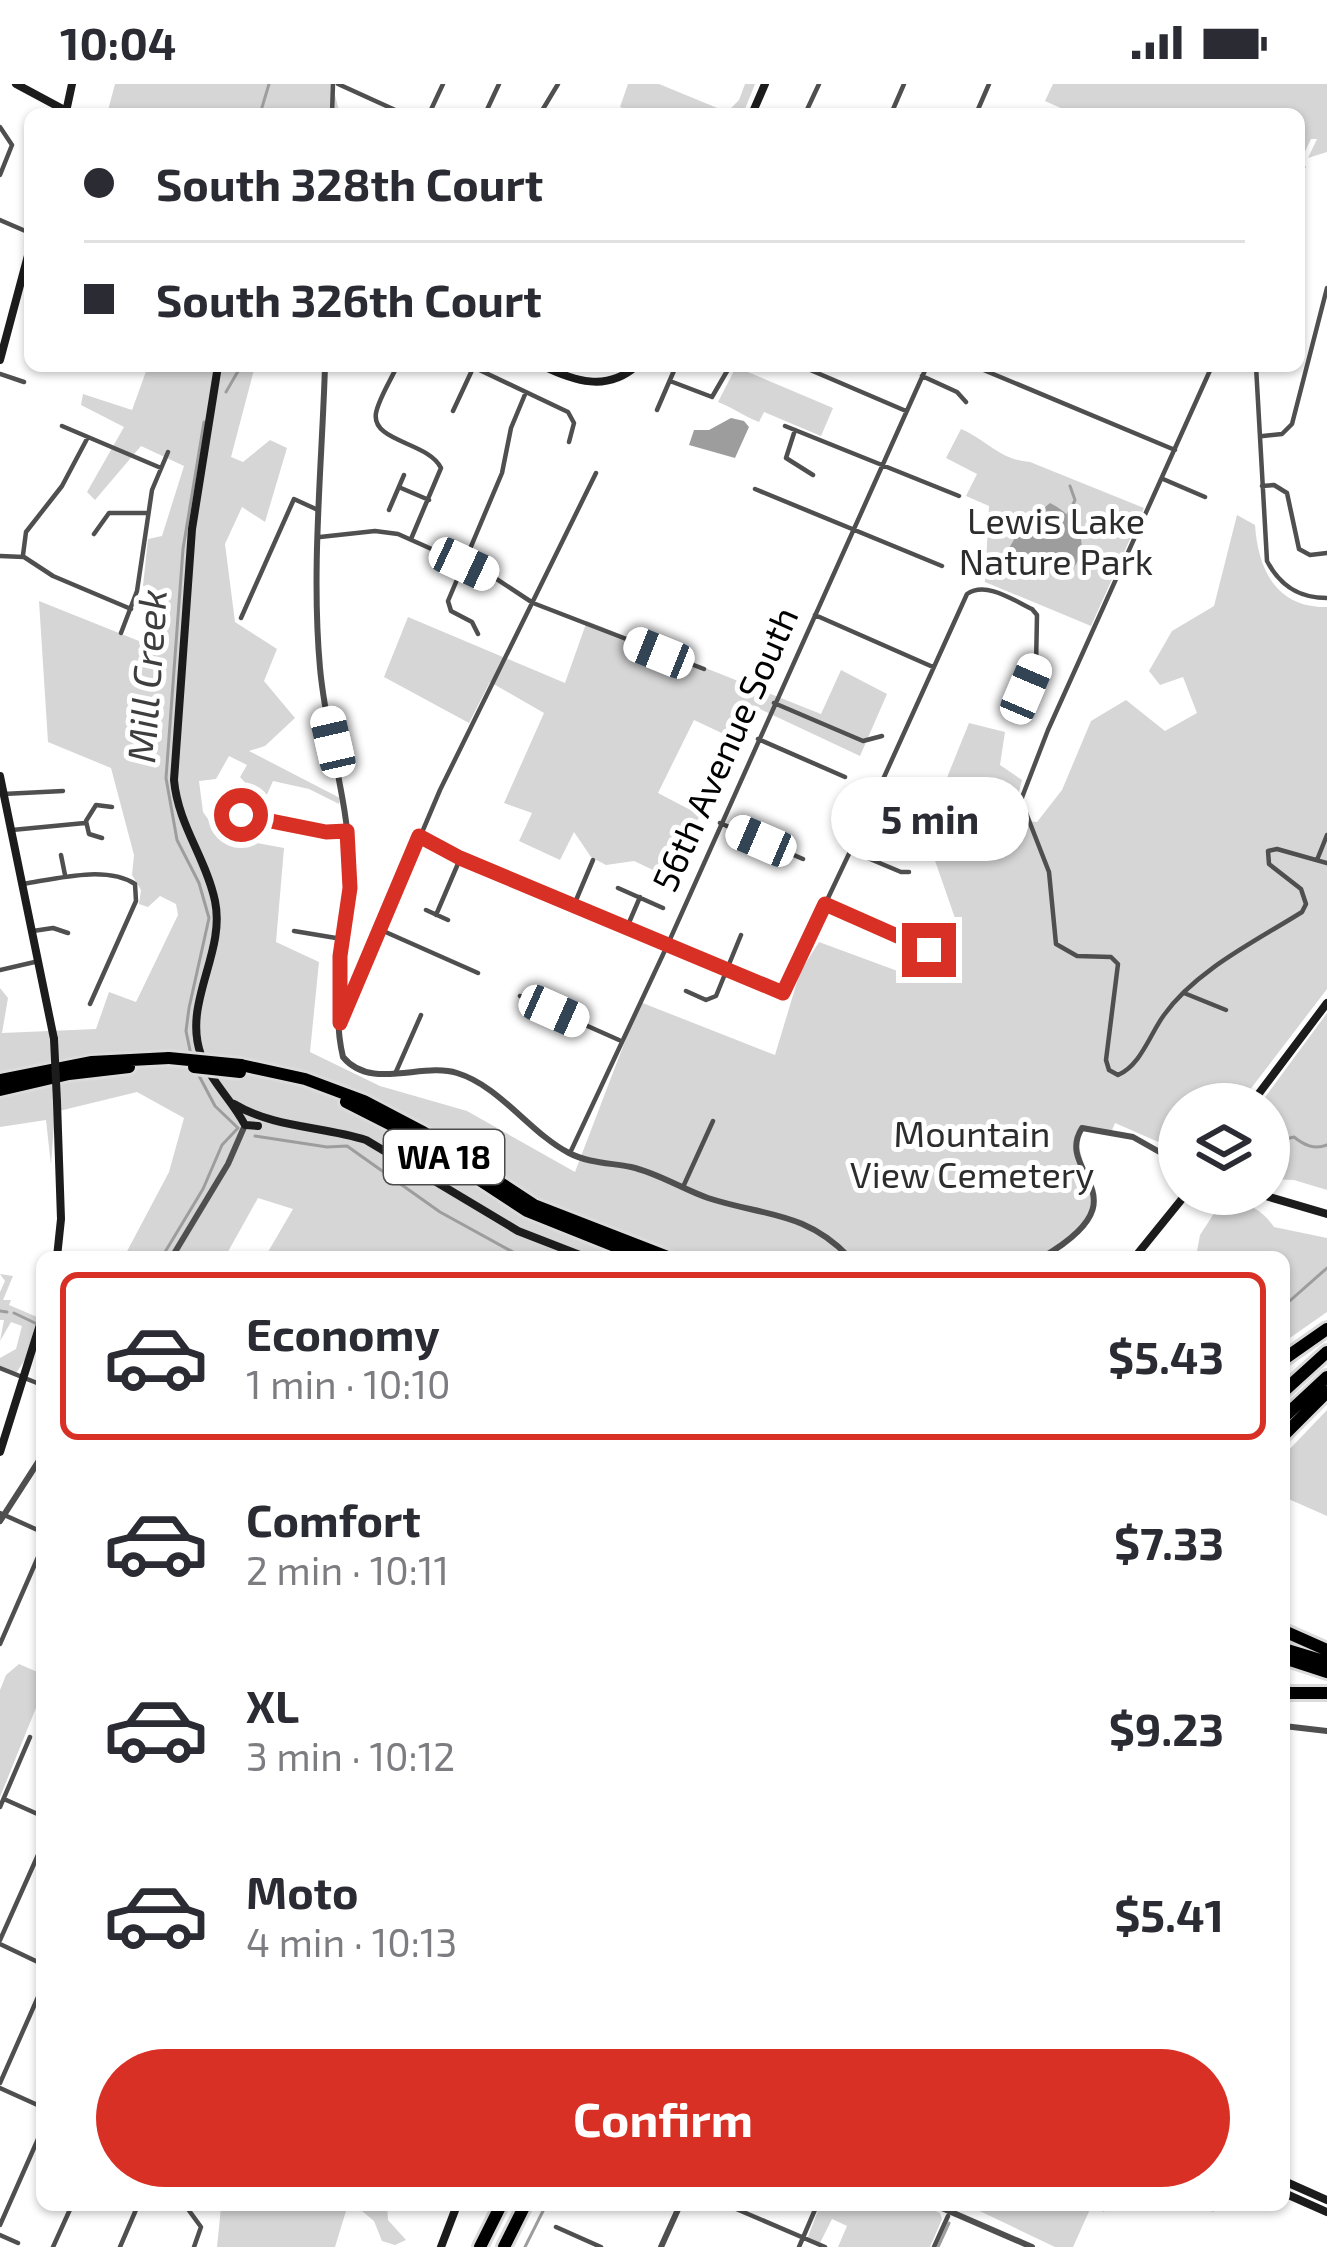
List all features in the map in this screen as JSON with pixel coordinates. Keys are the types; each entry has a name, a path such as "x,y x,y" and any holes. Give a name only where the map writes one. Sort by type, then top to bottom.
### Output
{"highway":[{"name":"WA 18","path":"0,1085 169,1062 241,1068 355,1106 421,1141 527,1211 639,1251"},
{"path":"1290,1355 1327,1329"},
{"path":"1290,1383 1327,1350"},
{"path":"1290,1412 1327,1378"},
{"path":"1290,1429 1327,1392"},
{"path":"1290,1636 1327,1651"},
{"path":"1290,1651 1327,1662"},
{"path":"1290,1662 1327,1673"},
{"path":"1290,1693 1327,1694"},
{"path":"477,2247 494,2211"},
{"path":"504,2247 522,2211"}],"main road":[{"path":"16,84 61,108"},
{"path":"0,360 24,270"},
{"path":"217,372 192,529 174,780 178,812 217,905 196,1023 199,1052 213,1080 233,1103 249,1112 252,1124"},
{"path":"556,372 595,383 615,380 627,372"},
{"path":"0,776 54,1039 61,1180 57,1251"},
{"path":"1267,1083 1327,1004"},
{"path":"213,1080 252,1124 366,1140 518,1231 570,1251"},
{"path":"1290,1203 1327,1214"},
{"path":"1140,1251 1169,1215"},
{"path":"0,1452 36,1337"},
{"path":"1290,2184 1327,2200"},
{"path":"1290,2196 1327,2212"},
{"path":"441,2247 455,2211"}],"street":[{"path":"336,84 390,108"},
{"path":"0,127 11,146 0,176"},
{"path":"1260,436 1282,434 1292,424 1327,288"},
{"path":"325,372 320,669 347,831 350,888 342,939 340,1023 341,1049 348,1064 363,1071 444,1070 465,1076 569,1154 645,1171 710,1198 788,1216 822,1233 842,1251"},
{"path":"394,372 376,413 377,423 382,432 427,452 439,462 441,473 411,539"},
{"path":"453,411 470,372"},
{"path":"485,372 568,412 574,423 568,442"},
{"path":"657,410 674,372"},
{"path":"670,381 712,397 727,372"},
{"path":"815,372 906,412"},
{"name":"56th Avenue South","path":"569,1154 924,372"},
{"path":"988,372 1175,450"},
{"path":"1209,372 1023,790 1021,806 1047,863 1056,944 1077,956 1111,957 1118,964 1106,1060 1110,1072 1120,1074 1130,1068 1162,1017 1184,993 1301,912 1306,904 1301,889 1274,870 1266,855 1271,848 1327,863"},
{"path":"1256,372 1263,543 1270,568 1294,591 1327,598"},
{"path":"0,374 24,382"},
{"path":"922,376 957,392 966,402"},
{"path":"478,634 472,622 447,605 502,473 511,428 526,392"},
{"path":"62,426 161,468"},
{"path":"785,426 959,496"},
{"path":"795,430 786,458 814,475"},
{"path":"24,557 26,532 72,470 88,437"},
{"path":"121,633 142,568 146,513 168,452"},
{"path":"340,1023 419,836 596,473"},
{"path":"388,510 404,475"},
{"path":"1162,478 1205,496"},
{"path":"1262,486 1274,485 1288,493 1299,549 1310,555 1327,553"},
{"path":"399,487 429,500"},
{"path":"755,489 942,566"},
{"path":"241,618 294,499 321,511"},
{"path":"94,534 110,513 146,513"},
{"path":"320,537 383,531 411,539 533,603 704,669"},
{"path":"0,556 24,557 53,576 131,609"},
{"path":"870,808 973,589 985,589 1036,611 1036,666 1019,711"},
{"path":"815,615 933,667"},
{"path":"774,703 862,741 882,736"},
{"path":"758,739 845,777"},
{"path":"3,794 63,791"},
{"path":"85,824 96,805 112,807"},
{"path":"231,807 243,816 326,832 347,831"},
{"path":"419,836 460,858 783,993 865,820"},
{"path":"719,823 803,859"},
{"path":"12,830 85,824"},
{"path":"85,824 89,834 102,838"},
{"path":"1317,860 1327,835"},
{"path":"851,851 909,872"},
{"path":"61,855 65,875"},
{"path":"436,915 460,858"},
{"path":"573,906 593,860"},
{"path":"590,868 600,873"},
{"path":"22,884 65,875 133,882 137,898 90,1004"},
{"path":"618,888 663,908"},
{"path":"627,927 640,897"},
{"path":"825,904 929,950"},
{"path":"426,910 448,920"},
{"path":"33,932 53,928 68,933"},
{"path":"382,930 478,973"},
{"path":"294,931 342,939"},
{"path":"686,992 712,999 741,935"},
{"path":"0,970 39,961"},
{"path":"1184,993 1226,1010"},
{"path":"520,997 621,1040"},
{"path":"395,1074 421,1015"},
{"path":"682,1187 713,1121"},
{"path":"176,1251 252,1124"},
{"path":"1052,1251 1071,1239 1094,1213 1095,1202 1077,1144 1082,1128 1133,1137 1158,1151"},
{"path":"0,1368 36,1383"},
{"path":"36,1465 1,1516 36,1530"},
{"path":"0,1644 36,1562"},
{"path":"1290,1727 1327,1731"},
{"path":"0,1807 30,1737"},
{"path":"4,1798 36,1813"},
{"path":"36,1860 0,1942 36,1961"},
{"path":"36,2002 0,2085 36,2104"},
{"path":"0,2225 36,2144"},
{"path":"53,2247 69,2211"},
{"path":"120,2247 135,2211"},
{"path":"189,2211 201,2231 194,2247"},
{"path":"661,2247 677,2211"},
{"path":"741,2211 825,2247"},
{"path":"799,2247 814,2211"},
{"path":"934,2247 952,2211 1029,2246"},
{"path":"556,2227 601,2247"},
{"path":"0,2235 18,2243"}],"green space":[{"path":"115,84 332,84 338,108 109,108"},
{"path":"628,84 659,84 717,108 623,108"},
{"path":"745,84 755,84 745,108 731,108"},
{"path":"1053,84 1327,84 1327,152 1308,158 1317,139 1311,139 1305,152 1305,108 1061,108 1045,101"},
{"name":"Mountain View Cemetery","path":"146,372 253,372 231,457 243,462 270,440 287,448 265,522 242,507 225,544 235,622 277,649 264,681 295,718 265,746 249,751 340,798 339,804 309,789 273,781 261,808 246,805 249,787 240,777 247,765 229,756 216,779 199,781 203,812 220,836 284,848 276,942 319,962 310,1052 380,1086 467,1111 575,1172 640,1002 775,1055 800,972 819,942 930,983 956,921 925,832 969,723 1005,732 1000,765 1022,780 1012,820 1037,822 1062,790 1091,721 1126,700 1165,731 1197,713 1183,677 1160,685 1149,671 1172,631 1214,606 1237,515 1255,525 1260,557 1273,583 1295,601 1327,607 1327,989 1255,1083 1158,1083 1158,1142 1115,1123 1110,1135 1087,1127 1077,1138 1093,1207 1080,1227 1050,1251 268,1251 293,1209 258,1198 228,1251 127,1251 169,1172 184,1118 137,1092 55,1112 51,1165 46,1120 0,1127 0,988 8,998 2,1033 96,1029 109,992 136,1002 178,915 176,904 160,896 148,907 139,904 141,890 132,875 134,855 111,768 48,742 39,601 144,643 161,592 143,586 148,539 162,536 184,466 141,446 95,500 87,492 124,427 81,405 83,394 132,410"},
{"path":"733,372 748,372 833,408 821,436 764,412 759,422 718,402"},
{"name":"Lewis Lake Nature Park","path":"961,429 1010,458 1144,508 1091,626 985,582 989,506 966,496 977,474 946,458"},
{"path":"408,617 565,683 587,621 821,714 841,670 887,694 860,756 760,709 743,743 694,720 658,793 700,815 670,878 634,861 606,865 591,857 574,832 560,860 519,841 532,813 504,803 544,713 490,682 469,723 384,677"},
{"path":"1327,1013 1327,1190 1290,1180 1290,1083 1275,1083"},
{"path":"1213,1215 1264,1215 1274,1227 1327,1238 1327,1312 1290,1338 1290,1251 1197,1251 1200,1235"},
{"path":"0,1274 13,1276 3,1300 36,1317 27,1357 16,1373 0,1366 0,1358 16,1349 22,1326 11,1322 0,1341 4,1320 0,1320 0,1292 5,1281"},
{"path":"1327,1410 1327,1516 1290,1500 1290,1449"},
{"path":"19,1664 36,1671 36,1708 0,1797 0,1690 6,1675"},
{"path":"221,2211 346,2211 335,2247 217,2247"},
{"path":"362,2211 387,2211 388,2220 406,2240 395,2245 382,2241 374,2221"},
{"path":"818,2211 935,2211 942,2219 930,2247 838,2247 847,2226 832,2219 820,2243 808,2237"},
{"path":"980,2211 1089,2211 1073,2247 1055,2247"}],"shaded area":[{"path":"731,418 749,427 735,458 689,445 694,430 709,430"},
{"path":"1050,503 1069,516 1080,534 1081,553 1069,573 1028,567 1008,550 1019,531 1041,526 1039,512"}],"waterway":[{"name":"Mill Creek","path":"262,108 269,84"},
{"name":"Mill Creek","path":"226,392 238,372"},
{"name":"Mill Creek","path":"191,1055 186,1031 189,1008 209,918 199,883 177,840 166,778 183,549 204,422"},
{"path":"1068,515 1075,500 1070,486"},
{"path":"166,1251 203,1189 222,1145 238,1128 215,1106 196,1070"},
{"name":"Mill Creek","path":"255,1136 347,1146 440,1212 511,1251"},
{"path":"1290,1138 1313,1147 1327,1145"},
{"name":"Mill Creek","path":"1290,1301 1327,1268"},
{"path":"0,1311 7,1312"},
{"path":"14,1313 35,1323"},
{"path":"525,2247 543,2211"},
{"path":"938,2247 949,2223"}],"route":[{"path":"241,815 326,832 347,831 350,888 340,956 340,1023 419,836 460,858 783,993 825,904 929,950"}]}
